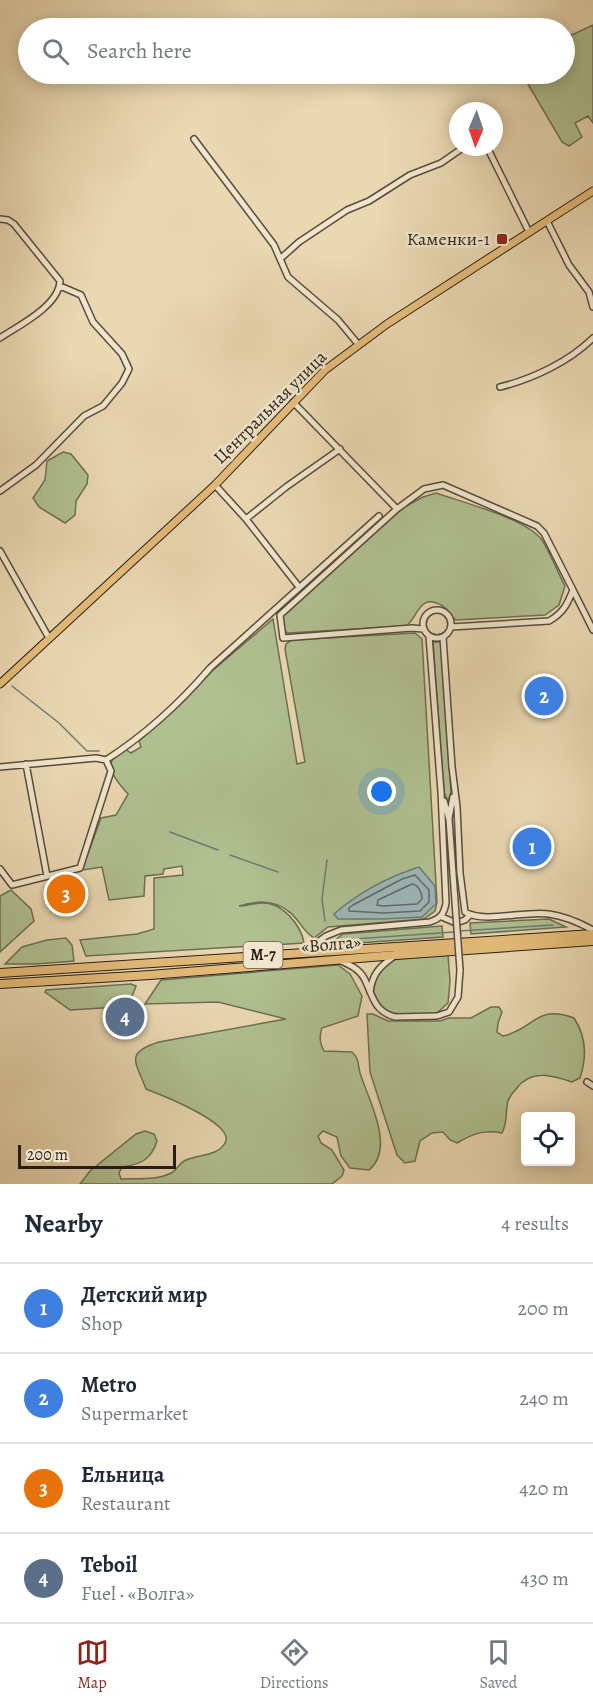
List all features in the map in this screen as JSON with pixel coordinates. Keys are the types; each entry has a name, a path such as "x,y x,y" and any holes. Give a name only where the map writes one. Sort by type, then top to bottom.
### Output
{"highway":[{"name":"«Волга»","path":"0,973 593,932"},
{"name":"«Волга»","path":"0,984 139,976 593,941"}],"main road":[{"name":"Центральная улица","path":"0,684 215,485 325,370 358,344 593,191"}],"street":[{"path":"194,139 271,240 288,276 338,320 358,344"},
{"path":"280,259 299,242 347,210 369,201 410,175 441,163 451,156"},
{"path":"491,156 529,232"},
{"path":"0,219 14,224 58,278 60,286"},
{"path":"547,221 569,265 589,292 593,307"},
{"path":"0,338 39,313 60,286"},
{"path":"0,491 36,465 84,416 103,406 122,383 129,369 122,354 93,322 81,295 60,286"},
{"path":"500,387 519,382 579,352 593,338"},
{"path":"293,402 397,509"},
{"path":"246,519 286,486 340,449"},
{"path":"215,485 246,519 299,586"},
{"path":"423,629 282,638 280,615 397,509 424,489 442,485 537,526 543,533 593,630"},
{"path":"0,767 96,758 106,760 171,710 210,668 378,516"},
{"path":"0,551 49,638"},
{"path":"451,627 447,614 438,610 425,615 423,620 423,629 429,636 438,639 443,637 451,627 549,621 560,615 573,590"},
{"path":"429,636 441,792 446,903 442,917"},
{"path":"443,637 465,912 470,915 548,914 593,932"},
{"path":"0,869 12,885 74,871 82,865 111,771 106,760"},
{"path":"26,764 47,876"},
{"path":"449,819 454,791"},
{"path":"340,960 356,968 364,978 370,994 381,1011 395,1017 442,1015 454,1006 458,997 460,970 449,819 441,792"},
{"path":"304,952 326,936 341,930 425,923 442,917 456,923 465,920 470,915"},
{"path":"370,994 372,978 381,966 396,955"}],"green space":[{"path":"593,25 593,123 588,116 575,123 582,137 569,146 562,142 528,84 575,84 575,33"},
{"path":"63,452 71,454 88,475 87,484 76,501 75,515 65,523 39,507 33,498 45,480 47,461"},
{"path":"436,493 509,518 534,532 545,545 565,586 559,605 545,615 456,620 443,606 435,602 428,602 420,607 406,626 288,633 284,631 280,616 399,510"},
{"path":"273,619 297,764 305,762 286,644 292,640 415,633 422,639 437,902 435,911 424,919 328,927 314,938 292,914 282,907 264,902 252,903 239,906 259,903 277,906 283,910 295,922 304,943 86,956 80,940 137,934 154,929 154,878 183,875 182,866 164,869 163,874 145,876 144,896 109,900 102,867 82,870 101,818 116,815 128,794 112,773 113,759 125,749 131,753 141,747 139,741 183,702 213,670"},
{"path":"433,642 441,642 451,792 448,802 444,792"},
{"path":"11,890 31,909 34,921 0,952 0,896"},
{"path":"549,919 566,927 471,934 470,923"},
{"path":"442,926 443,937 329,945 343,934"},
{"path":"66,938 72,945 74,961 5,964 22,947 47,940"},
{"path":"448,955 450,981 448,1003 437,1013 407,1015 395,1013 381,1007 376,1001 374,985 388,963 407,957"},
{"path":"338,965 350,974 362,996 358,1016 322,1028 320,1040 324,1051 352,1052 357,1059 378,1123 380,1136 377,1161 369,1170 350,1168 341,1156 337,1137 323,1131 318,1136 321,1143 332,1150 344,1170 342,1176 332,1184 80,1184 90,1171 136,1134 145,1131 154,1134 157,1141 152,1153 144,1160 122,1167 119,1173 121,1179 165,1176 173,1172 184,1161 217,1151 225,1143 226,1135 209,1119 180,1103 146,1089 136,1065 137,1055 141,1050 159,1042 286,1019 218,1002 145,1004 161,980"},
{"path":"131,984 136,986 132,996 128,1002 119,1007 70,1010 45,992 46,990"},
{"path":"491,1007 499,1007 502,1012 497,1032 503,1036 514,1033 543,1016 561,1014 574,1018 581,1032 584,1047 584,1062 580,1078 572,1082 542,1075 528,1078 509,1099 502,1133 479,1133 457,1143 450,1140 443,1132 432,1133 420,1141 415,1161 405,1163 397,1155 370,1072 367,1014 373,1014 388,1021 440,1021 449,1018 471,1018"}],"water":[{"path":"419,867 435,886 436,904 422,917 338,919 334,914 374,886"}],"waterway":[{"path":"12,686 59,723 87,751 99,751"},
{"path":"170,832 218,850"},
{"path":"230,855 278,872"},
{"path":"325,921 322,899 327,860"},
{"path":"459,931 553,925"},
{"path":"340,940 454,932"}],"place":[{"name":"Каменки-1","path":"502,239"},
{"name":"Metro","path":"544,696"},
{"name":"Детский мир","path":"532,847"},
{"name":"Ельница","path":"66,894"},
{"name":"Teboil","path":"125,1017"}]}
